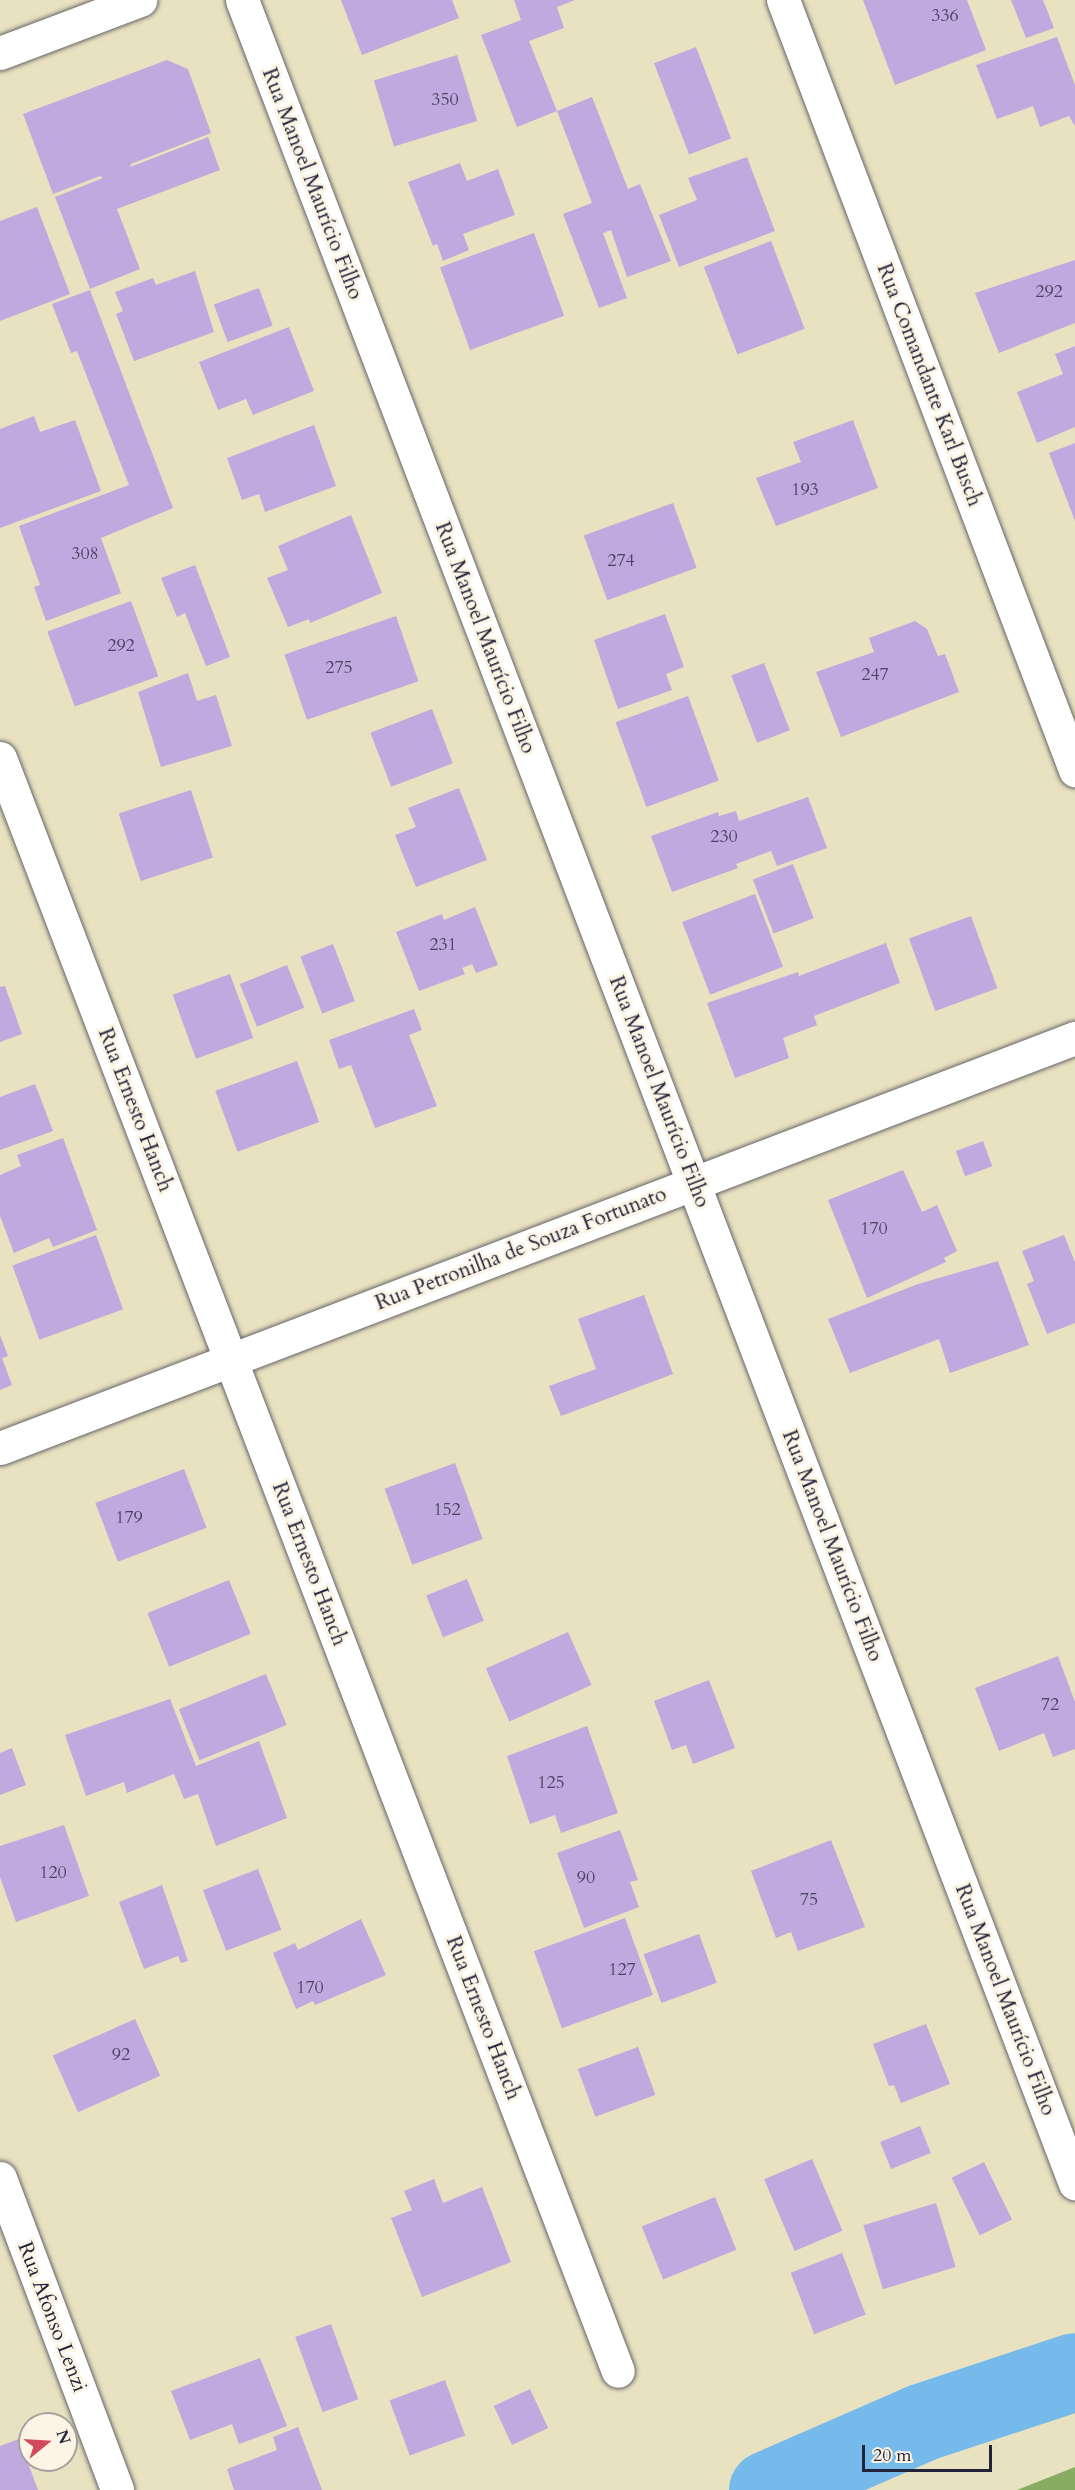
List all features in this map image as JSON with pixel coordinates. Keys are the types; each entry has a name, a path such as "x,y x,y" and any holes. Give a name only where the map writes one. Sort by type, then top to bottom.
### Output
{"street":[{"path":"0,53 140,0"},
{"name":"Rua Manoel Maurício Filho","path":"242,0 1075,2184"},
{"name":"Rua Comandante Karl Busch","path":"783,0 1075,770"},
{"name":"Rua Ernesto Hanch","path":"0,758 618,2371"},
{"name":"Rua Petronilha de Souza Fortunato","path":"0,1448 1075,1038"},
{"name":"Rua Afonso Lenzi","path":"0,2178 117,2490"}],"green space":[{"path":"1075,2467 1075,2490 1017,2490"}],"building":[{"path":"341,0 452,0 459,18 362,55"},
{"path":"514,0 575,0 557,7 564,28 529,41 557,111 517,127 481,35 521,20"},
{"path":"863,0 967,0 986,50 895,85"},
{"path":"1011,0 1043,0 1054,28 1026,38"},
{"path":"1057,37 1075,85 1075,126 1069,116 1040,127 1033,106 997,119 976,65"},
{"path":"696,47 731,138 689,155 654,63"},
{"path":"457,55 477,121 394,146 374,80"},
{"path":"167,60 188,69 211,133 131,164 130,167 208,137 220,170 117,209 140,269 90,289 55,197 103,178 100,176 53,194 23,114"},
{"path":"592,97 628,189 640,184 671,261 627,277 611,230 603,233 627,298 599,308 563,214 592,203 557,111"},
{"path":"747,157 775,231 679,267 659,215 697,200 688,178"},
{"path":"460,163 467,181 498,169 515,215 463,234 469,250 443,261 437,244 433,246 408,182"},
{"path":"37,207 70,294 0,321 0,221"},
{"path":"534,233 564,316 470,350 440,267"},
{"path":"771,241 805,329 737,355 704,267"},
{"path":"1075,260 1075,323 999,353 975,293"},
{"path":"195,271 214,332 134,361 116,314 123,311 115,292 153,278 156,285"},
{"path":"259,288 273,326 228,342 214,304"},
{"path":"90,290 173,508 101,538 121,593 46,621 34,587 40,585 19,526 129,485 77,351 71,353 52,304"},
{"path":"289,327 314,391 253,415 246,399 218,410 199,362"},
{"path":"1075,346 1075,427 1037,443 1017,392 1063,374 1055,354"},
{"path":"34,416 40,432 75,420 101,491 0,528 0,429"},
{"path":"853,420 878,488 776,526 756,478 801,462 793,442"},
{"path":"314,425 336,486 265,512 259,494 242,500 227,458"},
{"path":"1075,443 1075,521 1049,453"},
{"path":"673,503 697,568 607,600 584,535"},
{"path":"351,515 382,593 310,623 309,619 288,627 267,578 288,570 278,546"},
{"path":"195,565 230,657 206,666 185,613 177,617 161,578"},
{"path":"131,601 158,676 75,707 47,631"},
{"path":"665,614 684,667 666,674 672,690 618,709 594,640"},
{"path":"396,616 418,681 307,720 284,654"},
{"path":"915,621 927,629 938,656 945,654 959,692 841,737 816,672 874,652 869,638"},
{"path":"764,663 790,730 757,743 731,676"},
{"path":"188,673 197,701 216,695 232,746 161,767 138,692"},
{"path":"688,696 719,781 646,807 616,722"},
{"path":"432,709 453,763 391,787 370,733"},
{"path":"459,788 487,860 416,887 395,835 416,827 408,808"},
{"path":"191,790 213,858 141,881 119,813"},
{"path":"808,797 827,848 777,866 771,851 736,864 738,868 672,892 651,836 718,812 719,816 736,811 739,821"},
{"path":"793,864 814,918 774,934 753,879"},
{"path":"755,894 783,967 710,995 682,922"},
{"path":"475,907 498,965 476,973 472,964 462,968 465,974 419,991 396,932 442,914 444,920"},
{"path":"971,916 997,988 935,1011 909,939"},
{"path":"886,943 900,983 814,1016 817,1025 783,1038 789,1058 735,1078 707,1003 798,972 799,976"},
{"path":"333,944 355,1001 322,1013 300,957"},
{"path":"287,965 304,1008 257,1027 240,984"},
{"path":"230,974 253,1038 196,1059 173,995"},
{"path":"5,986 22,1034 0,1042 0,987"},
{"path":"414,1009 422,1030 409,1035 437,1106 375,1128 351,1065 339,1069 329,1040"},
{"path":"297,1061 319,1122 237,1152 215,1091"},
{"path":"35,1084 53,1131 0,1150 0,1097"},
{"path":"63,1138 97,1230 53,1247 49,1238 14,1253 0,1216 0,1175 21,1166 17,1155"},
{"path":"983,1141 992,1166 965,1176 956,1151"},
{"path":"903,1170 922,1212 937,1205 957,1251 944,1258 946,1262 867,1298 828,1200"},
{"path":"96,1235 123,1309 39,1340 12,1265"},
{"path":"1064,1235 1075,1262 1075,1323 1047,1334 1027,1284 1034,1281 1022,1251"},
{"path":"998,1261 1029,1345 950,1373 939,1339 850,1373 828,1319 918,1284"},
{"path":"644,1295 673,1374 561,1416 549,1386 596,1369 578,1319"},
{"path":"0,1335 8,1356 2,1358 12,1385 0,1390"},
{"path":"455,1463 483,1539 412,1565 385,1489"},
{"path":"184,1469 207,1528 118,1562 95,1503"},
{"path":"467,1579 484,1621 443,1637 426,1595"},
{"path":"229,1580 251,1634 169,1667 147,1613"},
{"path":"568,1632 592,1685 509,1722 486,1669"},
{"path":"1058,1656 1075,1702 1075,1749 1053,1757 1044,1733 999,1751 975,1688"},
{"path":"266,1674 287,1725 199,1760 179,1709"},
{"path":"709,1680 735,1748 693,1764 686,1745 672,1750 654,1701"},
{"path":"170,1699 196,1766 259,1741 287,1818 216,1846 198,1794 184,1799 174,1774 127,1793 124,1782 86,1796 65,1735"},
{"path":"587,1726 618,1813 561,1833 555,1815 530,1824 507,1756"},
{"path":"12,1748 26,1785 0,1795 0,1753"},
{"path":"64,1825 89,1896 16,1922 0,1877 0,1846"},
{"path":"620,1830 638,1880 630,1882 639,1907 584,1928 557,1853"},
{"path":"831,1840 865,1927 798,1951 791,1932 776,1938 751,1871"},
{"path":"258,1869 281,1930 226,1951 203,1890"},
{"path":"162,1885 188,1961 181,1963 178,1956 144,1969 119,1902"},
{"path":"625,1918 653,1995 562,2028 534,1951"},
{"path":"361,1919 386,1975 315,2005 313,2001 296,2009 273,1953 295,1943 298,1950"},
{"path":"699,1934 717,1983 661,2003 644,1954"},
{"path":"135,2019 160,2076 78,2112 53,2056"},
{"path":"926,2024 950,2084 901,2103 894,2085 889,2086 873,2044"},
{"path":"638,2047 655,2095 595,2117 578,2069"},
{"path":"920,2126 931,2153 891,2169 880,2142"},
{"path":"812,2159 842,2231 795,2251 764,2179"},
{"path":"984,2162 1012,2220 980,2235 952,2178"},
{"path":"434,2179 443,2203 482,2187 511,2262 422,2297 391,2218 412,2210 404,2191"},
{"path":"715,2197 736,2250 663,2279 642,2227"},
{"path":"936,2203 956,2267 883,2289 863,2225"},
{"path":"842,2253 866,2315 814,2334 791,2273"},
{"path":"331,2324 358,2399 323,2412 295,2337"},
{"path":"260,2358 287,2426 239,2444 232,2424 190,2440 171,2391"},
{"path":"445,2380 465,2435 410,2456 390,2400"},
{"path":"530,2389 548,2428 512,2445 494,2406"},
{"path":"298,2427 322,2490 234,2490 227,2469 277,2450 273,2437"},
{"path":"18,2439 18,2472 31,2472 38,2490 0,2490 0,2446"}],"waterway":[{"path":"768,2490 921,2423 1075,2372"}]}
